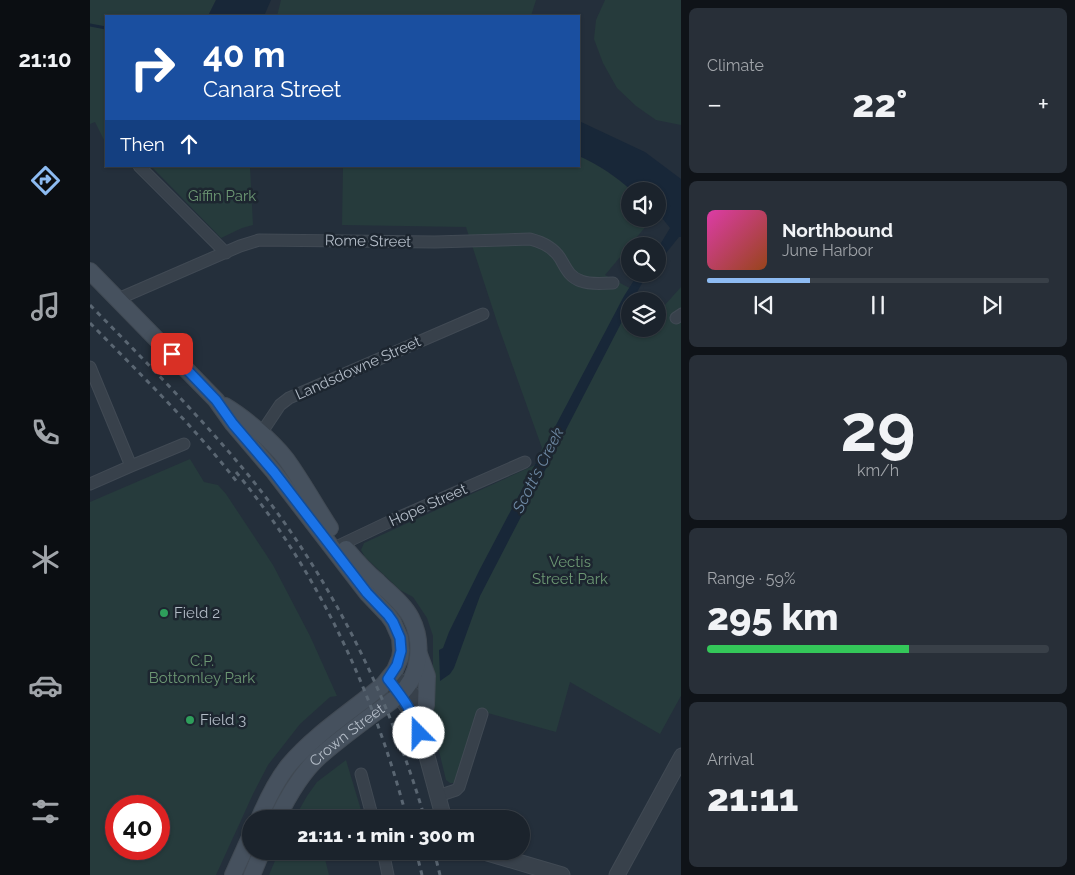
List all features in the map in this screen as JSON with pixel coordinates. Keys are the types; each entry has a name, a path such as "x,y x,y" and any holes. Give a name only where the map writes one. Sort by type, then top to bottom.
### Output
{"main road":[{"path":"90,271 216,400 240,416 282,481 337,547 367,593 388,615 400,638 401,651 397,665 390,677"},
{"path":"337,547 395,598 411,618 419,640 419,654 427,676 424,712"},
{"name":"Crown Street","path":"282,810 292,791 313,764 403,691 414,674 419,654"},
{"name":"Crown Street","path":"264,810 280,778 297,756 390,677"},
{"path":"233,875 242,856"},
{"path":"252,875 258,860"}],"street":[{"path":"140,167 226,253"},
{"name":"Rome Street","path":"118,299 259,240 435,242 530,239 542,243 553,251 559,257 566,270 579,280 590,283 613,283"},
{"name":"Landsdowne Street","path":"256,440 280,405 289,398 482,314"},
{"path":"90,367 131,466"},
{"path":"90,484 184,444"},
{"name":"Hope Street","path":"337,547 525,462"},
{"path":"390,677 403,691 417,699 424,712 429,731 428,760"},
{"path":"403,691 428,760 442,810"},
{"path":"438,796 460,787 482,714"},
{"path":"617,875 681,756"},
{"path":"361,774 371,810"},
{"path":"385,860 388,875"},
{"path":"511,860 562,875"}],"green space":[{"path":"90,0 216,0 208,15 105,15 105,142 95,122 90,124"},
{"path":"281,0 536,0 531,15 277,15"},
{"path":"605,0 681,0 681,125 656,120 636,106 617,88 603,63 594,39 596,20"},
{"name":"Vectis Street Park","path":"580,156 607,171 621,182 621,227 645,227 637,237 621,237 621,256 605,275 637,292 621,292 621,337 666,337 666,304 681,287 681,696 660,734 570,682 556,732 477,710 457,779 454,783 450,783 446,780 433,726 431,708 433,636 427,618 413,597 400,590 365,557 361,550 364,543 535,465 542,448 498,325 466,227 342,225 343,167 580,167"},
{"name":"Giffin Park","path":"152,167 250,167 253,225 221,238"},
{"name":"C.P. Bottomley Park","path":"190,459 204,482 218,485 226,494 273,565 310,636 337,696 330,697 300,724 268,765 246,810 242,810 242,818 216,875 90,875 90,502"},
{"path":"346,760 361,810 299,810 317,782"},
{"path":"275,860 325,860 329,875 269,875"}],"water":[{"path":"216,0 271,0 264,15 208,15"},
{"path":"580,121 645,152 681,179 681,237 666,253 665,237 670,228 666,223 666,182 621,182 607,171 580,156"},
{"path":"633,282 643,282 637,292 627,292"},
{"name":"Scott's Creek","path":"621,302 621,323 480,596 454,668 450,674 440,681 439,650 443,648 480,569"}],"waterway":[{"path":"90,25 105,28"}],"railway":[{"path":"90,305 227,449 275,510 303,551 353,636 374,680 393,726 422,810"},
{"path":"90,323 184,420 237,482"},
{"path":"236,472 266,511 293,551 318,593 340,636 378,726 405,810"},
{"path":"418,860 422,875"},
{"path":"436,860 440,875"}],"place":[{"name":"Field 2","path":"164,613"},
{"name":"Field 3","path":"190,720"}],"route":[{"path":"172,354 216,400 367,593 393,622 400,638 401,651 397,665 388,679 412,713 419,733"}]}
